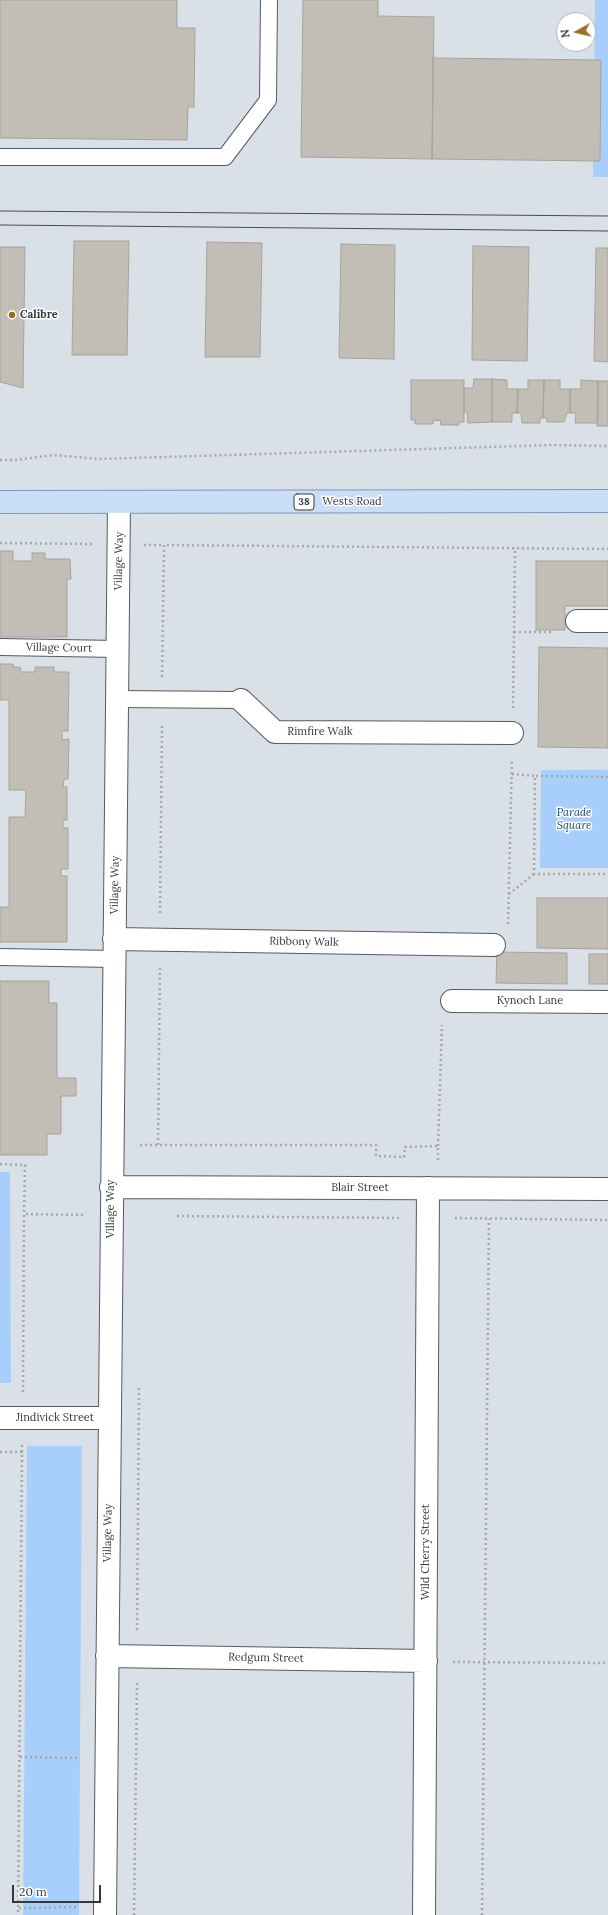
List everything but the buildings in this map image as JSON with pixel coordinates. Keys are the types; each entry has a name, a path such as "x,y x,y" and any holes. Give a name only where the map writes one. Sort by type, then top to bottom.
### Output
{"main road":[{"name":"Wests Road","path":"0,502 608,502"}],"street":[{"name":"Village Way","path":"105,1911 109,1418 120,502"},
{"path":"577,621 608,621"},
{"name":"Rimfire Walk","path":"241,700 275,732 512,734"},
{"name":"Ribbony Walk","path":"114,949 494,945"},
{"name":"Kynoch Lane","path":"452,1001 608,1002"},
{"name":"Blair Street","path":"112,1187 608,1189"},
{"name":"Wild Cherry Street","path":"424,1915 428,1188"},
{"name":"Jindivick Street","path":"0,1418 109,1418"},
{"name":"Redgum Street","path":"107,1656 426,1661"}],"lane":[{"path":"0,157 225,157 268,100 269,0"},
{"name":"Village Court","path":"0,647 118,650"},
{"name":"Rimfire Walk","path":"117,699 241,700"},
{"path":"0,957 114,949"}],"path":[{"path":"0,460 16,460 53,455 99,459 552,445 608,446"},
{"path":"0,543 164,545"},
{"path":"494,945 508,939 516,548"},
{"path":"514,632 569,632 577,621"},
{"path":"512,774 535,776 608,777"},
{"path":"534,874 535,776"},
{"path":"509,895 534,874 608,874"},
{"path":"445,1162 438,1162 442,1015 452,1001"},
{"path":"112,1145 376,1146 376,1156 404,1157 405,1147 438,1146"},
{"path":"0,1164 25,1165 24,1214"},
{"path":"172,1216 608,1220"},
{"path":"482,1915 488,1219"},
{"path":"0,1452 22,1452 18,1915"},
{"path":"426,1661 608,1663"},
{"path":"20,1757 107,1758"},
{"path":"18,1908 105,1911"}],"green space":[{"path":"595,0 608,0 608,177 593,177 594,52 596,52"},
{"name":"Parade Square","path":"541,770 608,770 608,868 540,868"},
{"path":"0,1172 10,1172 11,1383 0,1383"},
{"path":"27,1446 82,1446 79,1915 23,1915"}],"tram line":[{"path":"0,211 608,216"},
{"path":"0,225 608,231"}],"place":[{"name":"Calibre","path":"12,315"}]}
